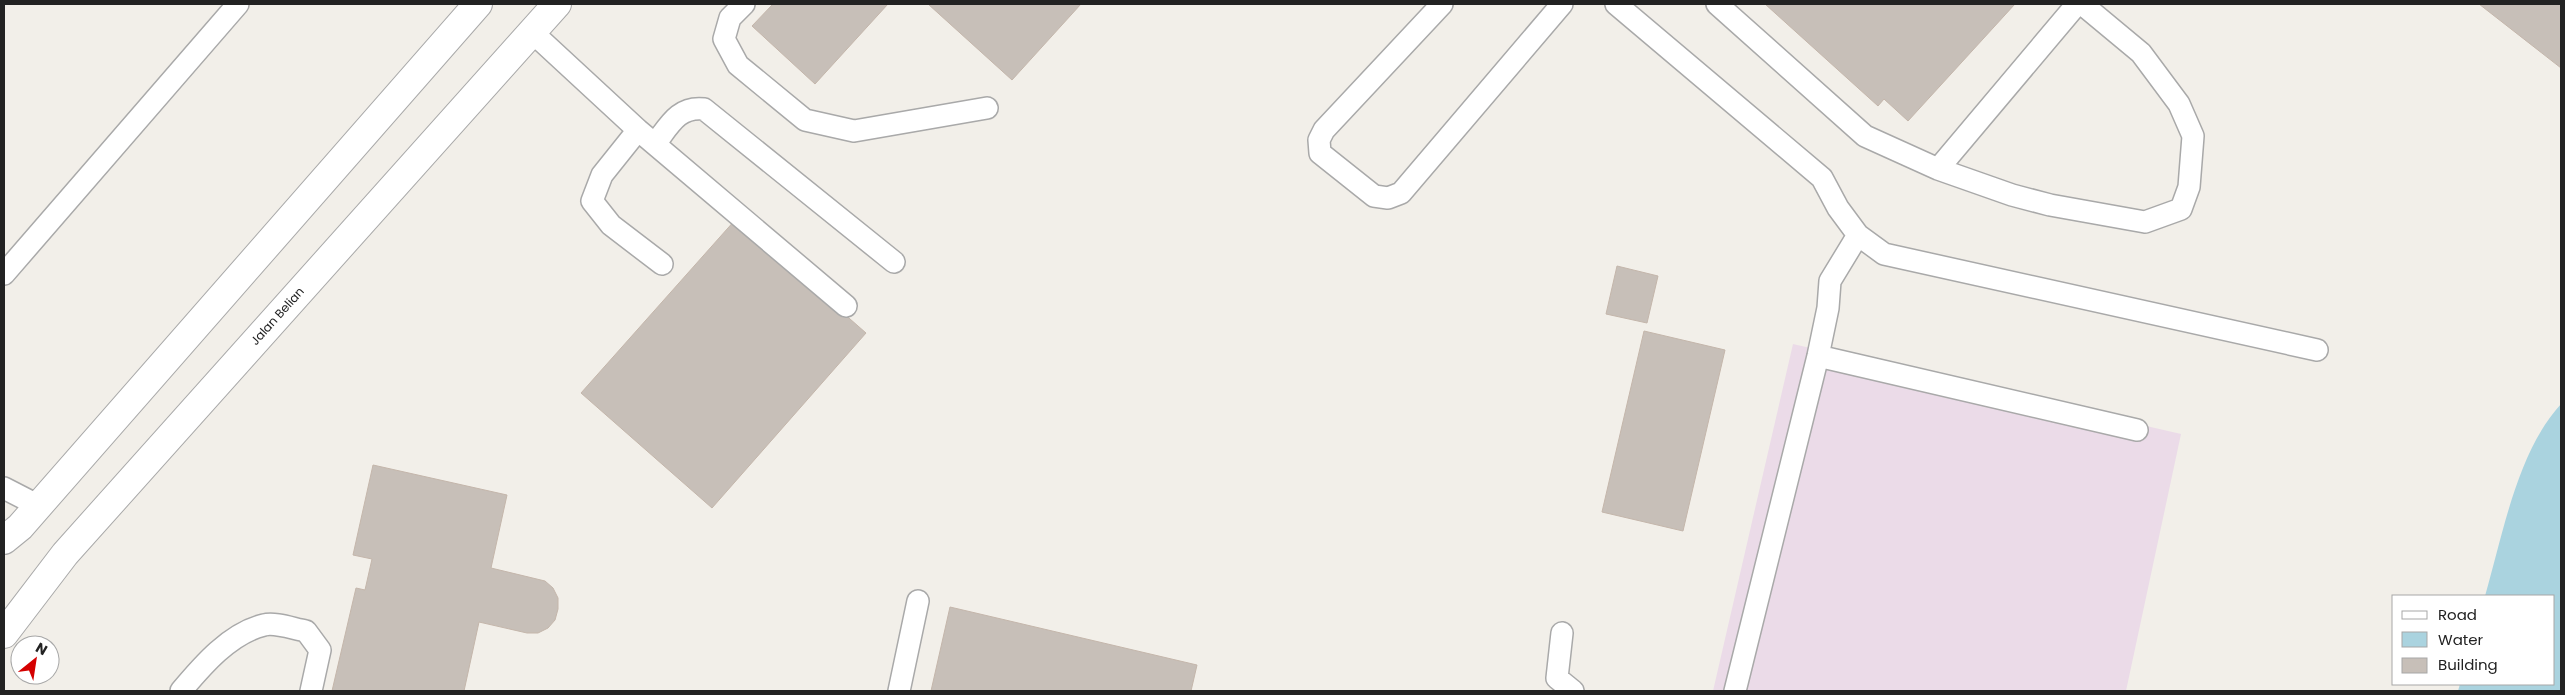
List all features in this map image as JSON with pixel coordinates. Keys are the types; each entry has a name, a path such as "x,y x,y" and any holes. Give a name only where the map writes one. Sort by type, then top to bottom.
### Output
{"street":[{"name":"Jalan Belian","path":"4,634 65,554 557,4"},
{"path":"4,540 20,527 39,506 470,7"}],"lane":[{"path":"4,274 238,4"},
{"path":"744,4 730,18 724,39 734,59 738,65 805,120 854,130 987,108"},
{"path":"1442,4 1324,130 1319,140 1320,153 1374,196 1388,198 1401,193 1562,4"},
{"path":"1616,4 1822,178 1838,208 1858,235 1884,254 2317,350"},
{"path":"1717,4 1865,136 1938,169 2035,201 2145,222 2181,210 2189,187 2194,136 2179,104 2141,53 2082,4"},
{"path":"1938,169 2077,4"},
{"path":"532,32 638,130 846,306"},
{"path":"655,144 678,116 692,107 704,109 894,262"},
{"path":"638,130 602,175 592,201 611,225 662,264"},
{"path":"1735,691 1818,356 1828,308 1830,281 1858,235"},
{"path":"1818,356 2137,430"},
{"path":"4,488 39,506"},
{"path":"898,691 918,601"},
{"path":"181,691 202,666 237,638 265,624 306,631 320,650 311,691"},
{"path":"1562,633 1557,678 1573,691"}],"shaded area":[{"path":"1793,344 2181,434 2126,691 1713,691"}],"water":[{"path":"2561,404 2561,691 2458,691 2460,685 2555,685 2555,595 2485,595 2505,521 2522,469 2546,423"}],"building":[{"path":"773,4 888,4 815,84 752,26"},
{"path":"928,4 1081,4 1012,80"},
{"path":"1765,4 2015,4 1908,121 1884,99 1878,106"},
{"path":"2479,4 2561,4 2561,68"},
{"path":"736,219 866,333 712,508 581,393"},
{"path":"1617,266 1658,276 1647,323 1606,314"},
{"path":"1644,331 1725,350 1683,531 1602,512"},
{"path":"373,465 507,495 491,568 545,581 553,588 558,598 555,620 548,628 538,633 527,633 479,622 464,691 332,691 356,588 365,590 372,559 353,555"},
{"path":"950,607 1197,665 1191,691 931,691"}]}
